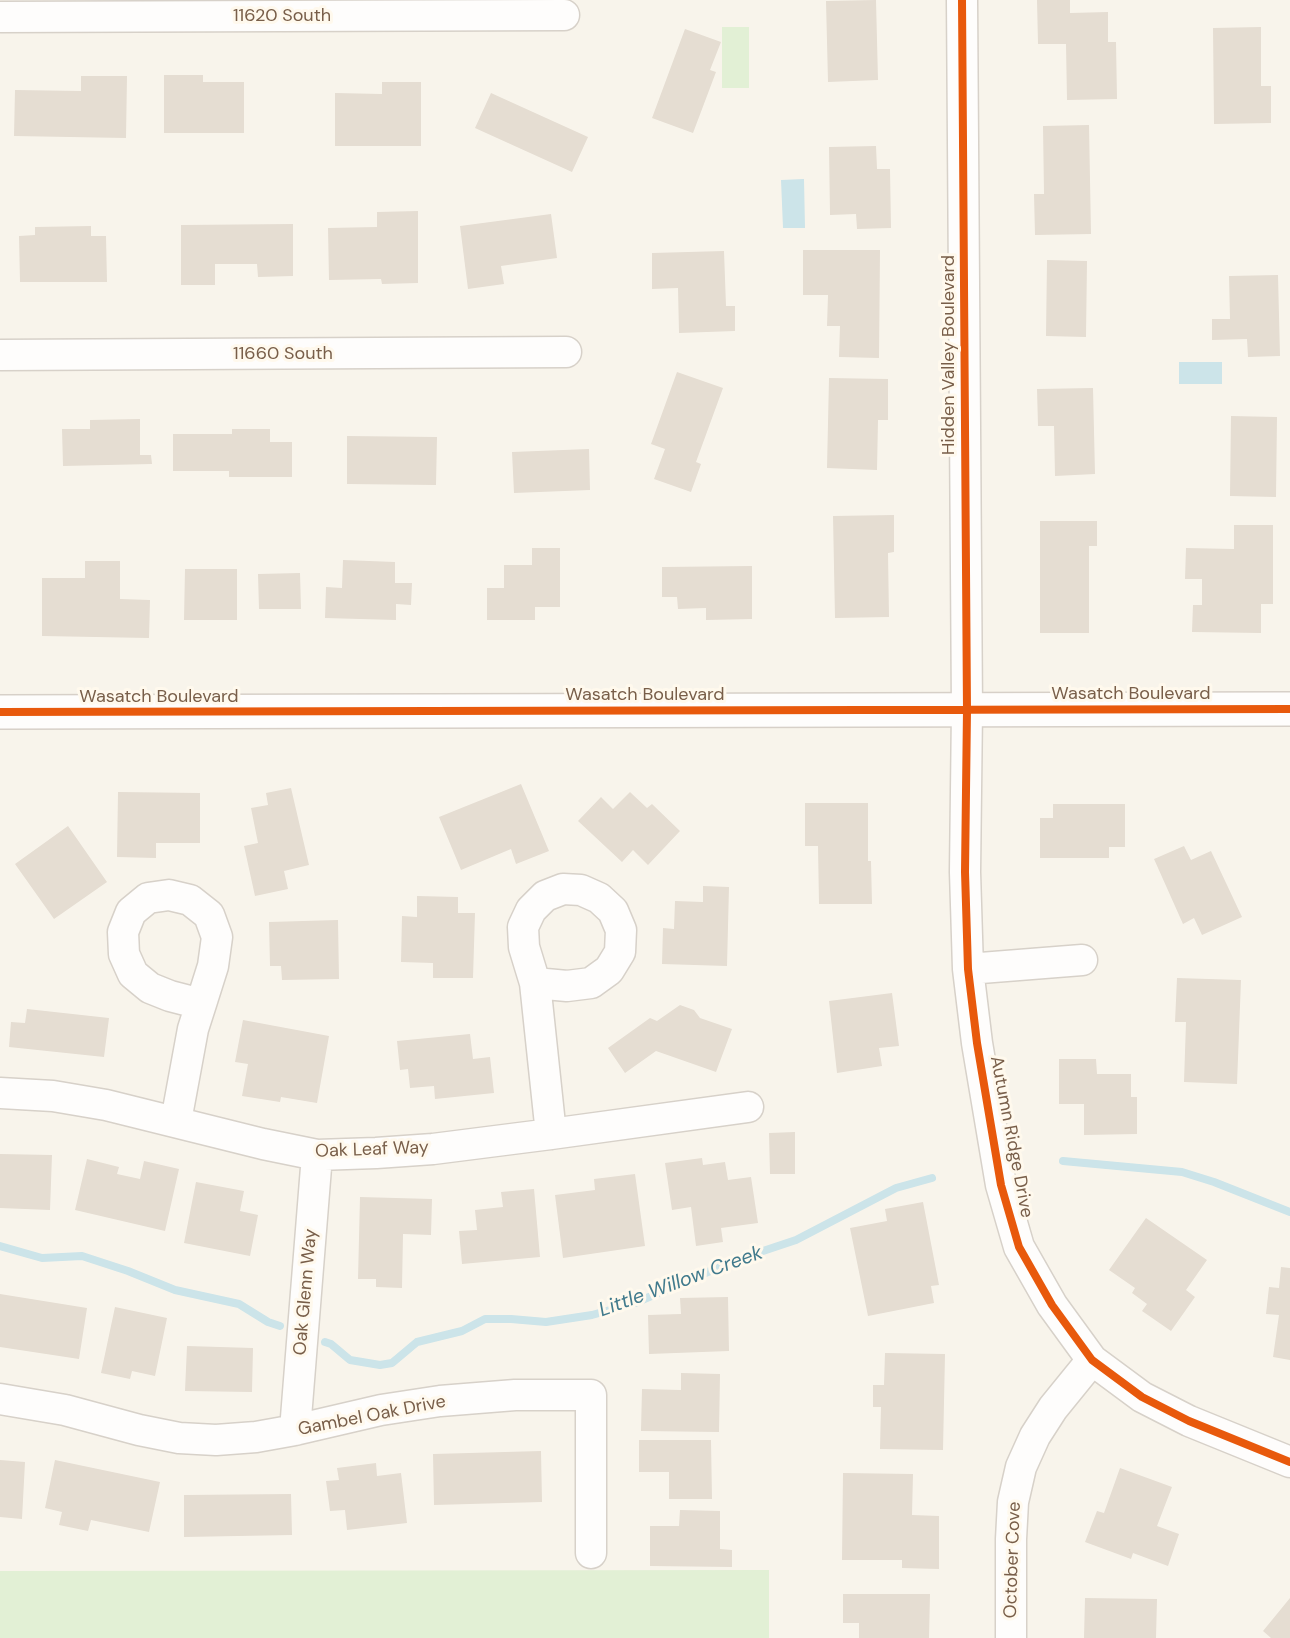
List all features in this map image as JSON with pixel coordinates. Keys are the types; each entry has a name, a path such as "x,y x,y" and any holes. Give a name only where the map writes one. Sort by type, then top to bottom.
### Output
{"main road":[{"name":"Wasatch Boulevard","path":"0,712 1290,709"}],"street":[{"name":"Hidden Valley Boulevard","path":"962,0 967,710"},
{"name":"11620 South","path":"0,17 564,15"},
{"name":"11660 South","path":"0,355 566,352"},
{"name":"Autumn Ridge Drive","path":"967,710 965,872 968,969 977,1043 1001,1185 1019,1247 1052,1305 1092,1360 1142,1397 1189,1421 1290,1462"},
{"path":"968,969 1082,960"},
{"path":"535,983 551,1134"},
{"path":"176,1121 193,1029 201,1004"},
{"name":"Oak Leaf Way","path":"0,1093 53,1096 106,1105 263,1144 318,1155 422,1150 748,1107"},
{"name":"Oak Glenn Way","path":"296,1430 318,1155"},
{"name":"October Cove","path":"1011,1638 1013,1503 1021,1467 1035,1436 1053,1408 1092,1360"},
{"name":"Gambel Oak Drive","path":"0,1399 65,1410 179,1438 216,1440 256,1437 381,1410 440,1401 515,1395 591,1395 591,1553"}],"green space":[{"path":"722,27 749,27 749,88 722,88"},
{"path":"769,1570 769,1638 0,1638 0,1571"}],"water":[{"path":"804,179 805,228 783,228 781,180"},
{"path":"1179,362 1222,362 1222,384 1179,384"}],"building":[{"path":"876,0 878,80 828,82 826,1"},
{"path":"1037,0 1070,0 1070,13 1108,12 1108,42 1116,42 1117,99 1067,100 1066,44 1038,44"},
{"path":"1261,27 1261,86 1271,86 1271,123 1214,124 1213,28"},
{"path":"685,29 721,42 710,70 716,72 693,133 652,118"},
{"path":"164,75 203,75 203,82 244,82 244,133 164,133"},
{"path":"81,76 127,76 126,138 14,136 15,90 81,91"},
{"path":"382,82 421,82 421,146 335,146 335,93 382,94"},
{"path":"491,93 588,137 572,172 475,128"},
{"path":"1089,125 1091,234 1035,235 1034,194 1044,194 1043,126"},
{"path":"876,146 877,169 890,169 891,228 857,229 856,214 830,215 829,147"},
{"path":"418,211 418,283 382,284 381,279 329,280 328,228 377,227 377,212"},
{"path":"551,214 557,258 501,266 504,284 468,289 460,226"},
{"path":"293,224 293,276 258,277 257,264 215,264 215,285 181,285 181,225"},
{"path":"91,226 91,236 106,236 107,282 20,282 19,236 35,235 35,227"},
{"path":"803,250 880,250 879,358 839,357 840,326 827,326 828,295 803,295"},
{"path":"724,251 726,306 735,306 735,331 679,333 678,288 652,289 652,253"},
{"path":"1047,260 1087,261 1086,337 1046,336"},
{"path":"1278,275 1280,356 1248,357 1247,339 1212,340 1212,319 1230,319 1229,276"},
{"path":"677,372 723,388 696,462 701,464 691,492 654,479 665,449 651,444"},
{"path":"829,378 888,379 888,420 878,420 877,470 827,468"},
{"path":"1093,388 1095,474 1055,476 1054,426 1038,426 1037,389"},
{"path":"1231,416 1277,417 1276,497 1230,496"},
{"path":"140,419 140,455 151,455 152,464 63,466 62,429 90,429 90,420"},
{"path":"232,429 270,429 270,442 292,442 292,477 229,477 229,471 173,471 173,434 232,434"},
{"path":"347,436 437,437 436,485 347,484"},
{"path":"589,449 590,490 514,493 512,452"},
{"path":"894,515 894,552 888,553 889,617 835,618 833,516"},
{"path":"1040,521 1097,521 1097,546 1089,546 1089,633 1040,633"},
{"path":"1234,525 1273,525 1273,604 1261,604 1261,633 1192,632 1193,605 1202,605 1202,579 1185,579 1186,548 1234,549"},
{"path":"532,548 560,548 560,607 535,607 535,620 487,620 487,588 504,588 504,565 532,565"},
{"path":"343,560 395,562 395,583 412,583 411,605 396,604 396,620 325,618 326,587 342,588"},
{"path":"85,561 120,561 120,599 150,600 149,638 42,636 42,578 85,578"},
{"path":"752,566 752,619 706,620 706,608 678,609 677,597 662,597 662,567"},
{"path":"185,569 237,569 237,620 184,620"},
{"path":"300,573 301,609 259,609 258,574"},
{"path":"521,784 549,851 516,864 511,849 461,870 439,817"},
{"path":"291,788 309,865 284,871 288,889 255,896 244,846 258,843 251,808 268,805 266,793"},
{"path":"118,792 200,793 200,843 156,843 156,858 117,857"},
{"path":"630,792 647,808 652,804 680,831 648,865 633,850 622,862 578,821 601,797 613,809"},
{"path":"805,803 868,803 868,861 871,861 872,904 819,904 818,846 805,846"},
{"path":"1053,804 1125,804 1125,847 1109,847 1109,858 1040,858 1040,818 1053,818"},
{"path":"68,826 107,882 54,919 15,864"},
{"path":"1184,846 1191,860 1211,851 1242,917 1202,935 1194,918 1183,924 1154,859"},
{"path":"703,886 729,887 727,966 662,964 663,928 674,929 675,901 703,902"},
{"path":"417,896 458,897 458,913 475,913 473,978 433,978 433,963 401,962 402,916 417,917"},
{"path":"338,920 339,979 282,980 281,966 270,966 269,922"},
{"path":"1177,978 1241,980 1237,1084 1184,1082 1186,1022 1175,1022"},
{"path":"892,993 899,1046 879,1048 882,1066 837,1073 829,1001"},
{"path":"680,1005 694,1010 700,1018 732,1029 716,1072 656,1051 625,1073 608,1048 650,1018 657,1021"},
{"path":"27,1009 109,1018 104,1057 9,1047 11,1022 25,1023"},
{"path":"243,1020 329,1036 317,1103 281,1097 280,1102 242,1096 248,1064 235,1062"},
{"path":"470,1034 473,1059 490,1057 494,1093 435,1099 434,1086 410,1088 408,1069 400,1070 397,1041"},
{"path":"1059,1059 1096,1059 1097,1074 1131,1074 1131,1097 1137,1097 1137,1134 1084,1135 1084,1104 1059,1104"},
{"path":"795,1132 795,1174 770,1174 769,1133"},
{"path":"0,1154 52,1155 50,1210 0,1208"},
{"path":"702,1158 703,1165 725,1162 728,1180 751,1177 758,1223 721,1228 723,1242 696,1246 691,1207 672,1210 665,1163"},
{"path":"87,1159 119,1167 117,1174 140,1179 144,1161 179,1169 165,1231 75,1210"},
{"path":"635,1174 645,1246 563,1258 555,1195 595,1190 594,1179"},
{"path":"196,1182 244,1191 240,1211 258,1215 250,1256 184,1243"},
{"path":"534,1189 540,1257 462,1264 459,1231 477,1230 475,1210 503,1207 501,1192"},
{"path":"360,1197 432,1199 431,1235 403,1234 402,1288 376,1287 376,1279 358,1279"},
{"path":"923,1202 939,1285 931,1286 934,1303 868,1316 850,1228 887,1221 885,1209"},
{"path":"1146,1218 1207,1260 1186,1290 1195,1297 1171,1331 1142,1311 1147,1304 1132,1293 1135,1288 1109,1270"},
{"path":"1281,1267 1290,1268 1290,1360 1273,1357 1279,1315 1266,1314 1269,1287 1279,1288"},
{"path":"0,1294 87,1308 79,1359 0,1347"},
{"path":"728,1297 729,1351 649,1354 648,1315 681,1314 680,1298"},
{"path":"115,1307 167,1318 155,1376 132,1371 130,1379 101,1373"},
{"path":"187,1346 253,1348 252,1392 185,1391"},
{"path":"885,1353 945,1354 943,1450 880,1449 881,1407 873,1407 873,1385 884,1385"},
{"path":"681,1373 720,1374 719,1432 641,1431 642,1389 681,1390"},
{"path":"639,1440 711,1440 712,1499 669,1499 669,1472 639,1472"},
{"path":"541,1451 542,1502 434,1505 433,1454"},
{"path":"0,1460 25,1462 22,1519 0,1517"},
{"path":"55,1460 160,1482 149,1532 91,1520 88,1531 59,1525 62,1512 45,1508"},
{"path":"376,1463 377,1476 401,1473 407,1523 347,1530 345,1510 330,1511 326,1481 339,1480 337,1468"},
{"path":"1120,1468 1172,1487 1157,1526 1179,1534 1168,1566 1133,1553 1131,1559 1085,1542 1097,1511 1104,1513"},
{"path":"843,1473 913,1474 912,1515 939,1516 939,1569 902,1568 902,1560 842,1560"},
{"path":"291,1494 292,1535 184,1537 184,1495"},
{"path":"680,1510 720,1511 720,1549 732,1550 732,1567 650,1566 650,1526 679,1526"},
{"path":"843,1594 930,1594 929,1638 859,1638 859,1623 843,1623"},
{"path":"1085,1598 1157,1599 1156,1638 1084,1638"},
{"path":"1290,1598 1290,1638 1271,1638 1263,1631"}],"waterway":[{"name":"Little Willow Creek","path":"1063,1161 1182,1172 1290,1212"},
{"name":"Little Willow Creek","path":"325,1342 331,1344 350,1360 380,1365 392,1363 417,1342 462,1331 485,1319 546,1322 592,1315 635,1303 736,1260 796,1240 896,1188 932,1178"},
{"name":"Little Willow Creek","path":"0,1246 42,1258 82,1256 175,1290 239,1304 268,1322 280,1326"}],"cycle path":[{"path":"962,0 967,710 965,872 968,969 977,1043 1001,1185 1019,1247 1052,1305 1092,1360 1142,1397 1189,1421 1290,1462"},
{"path":"0,712 1290,709"}]}
